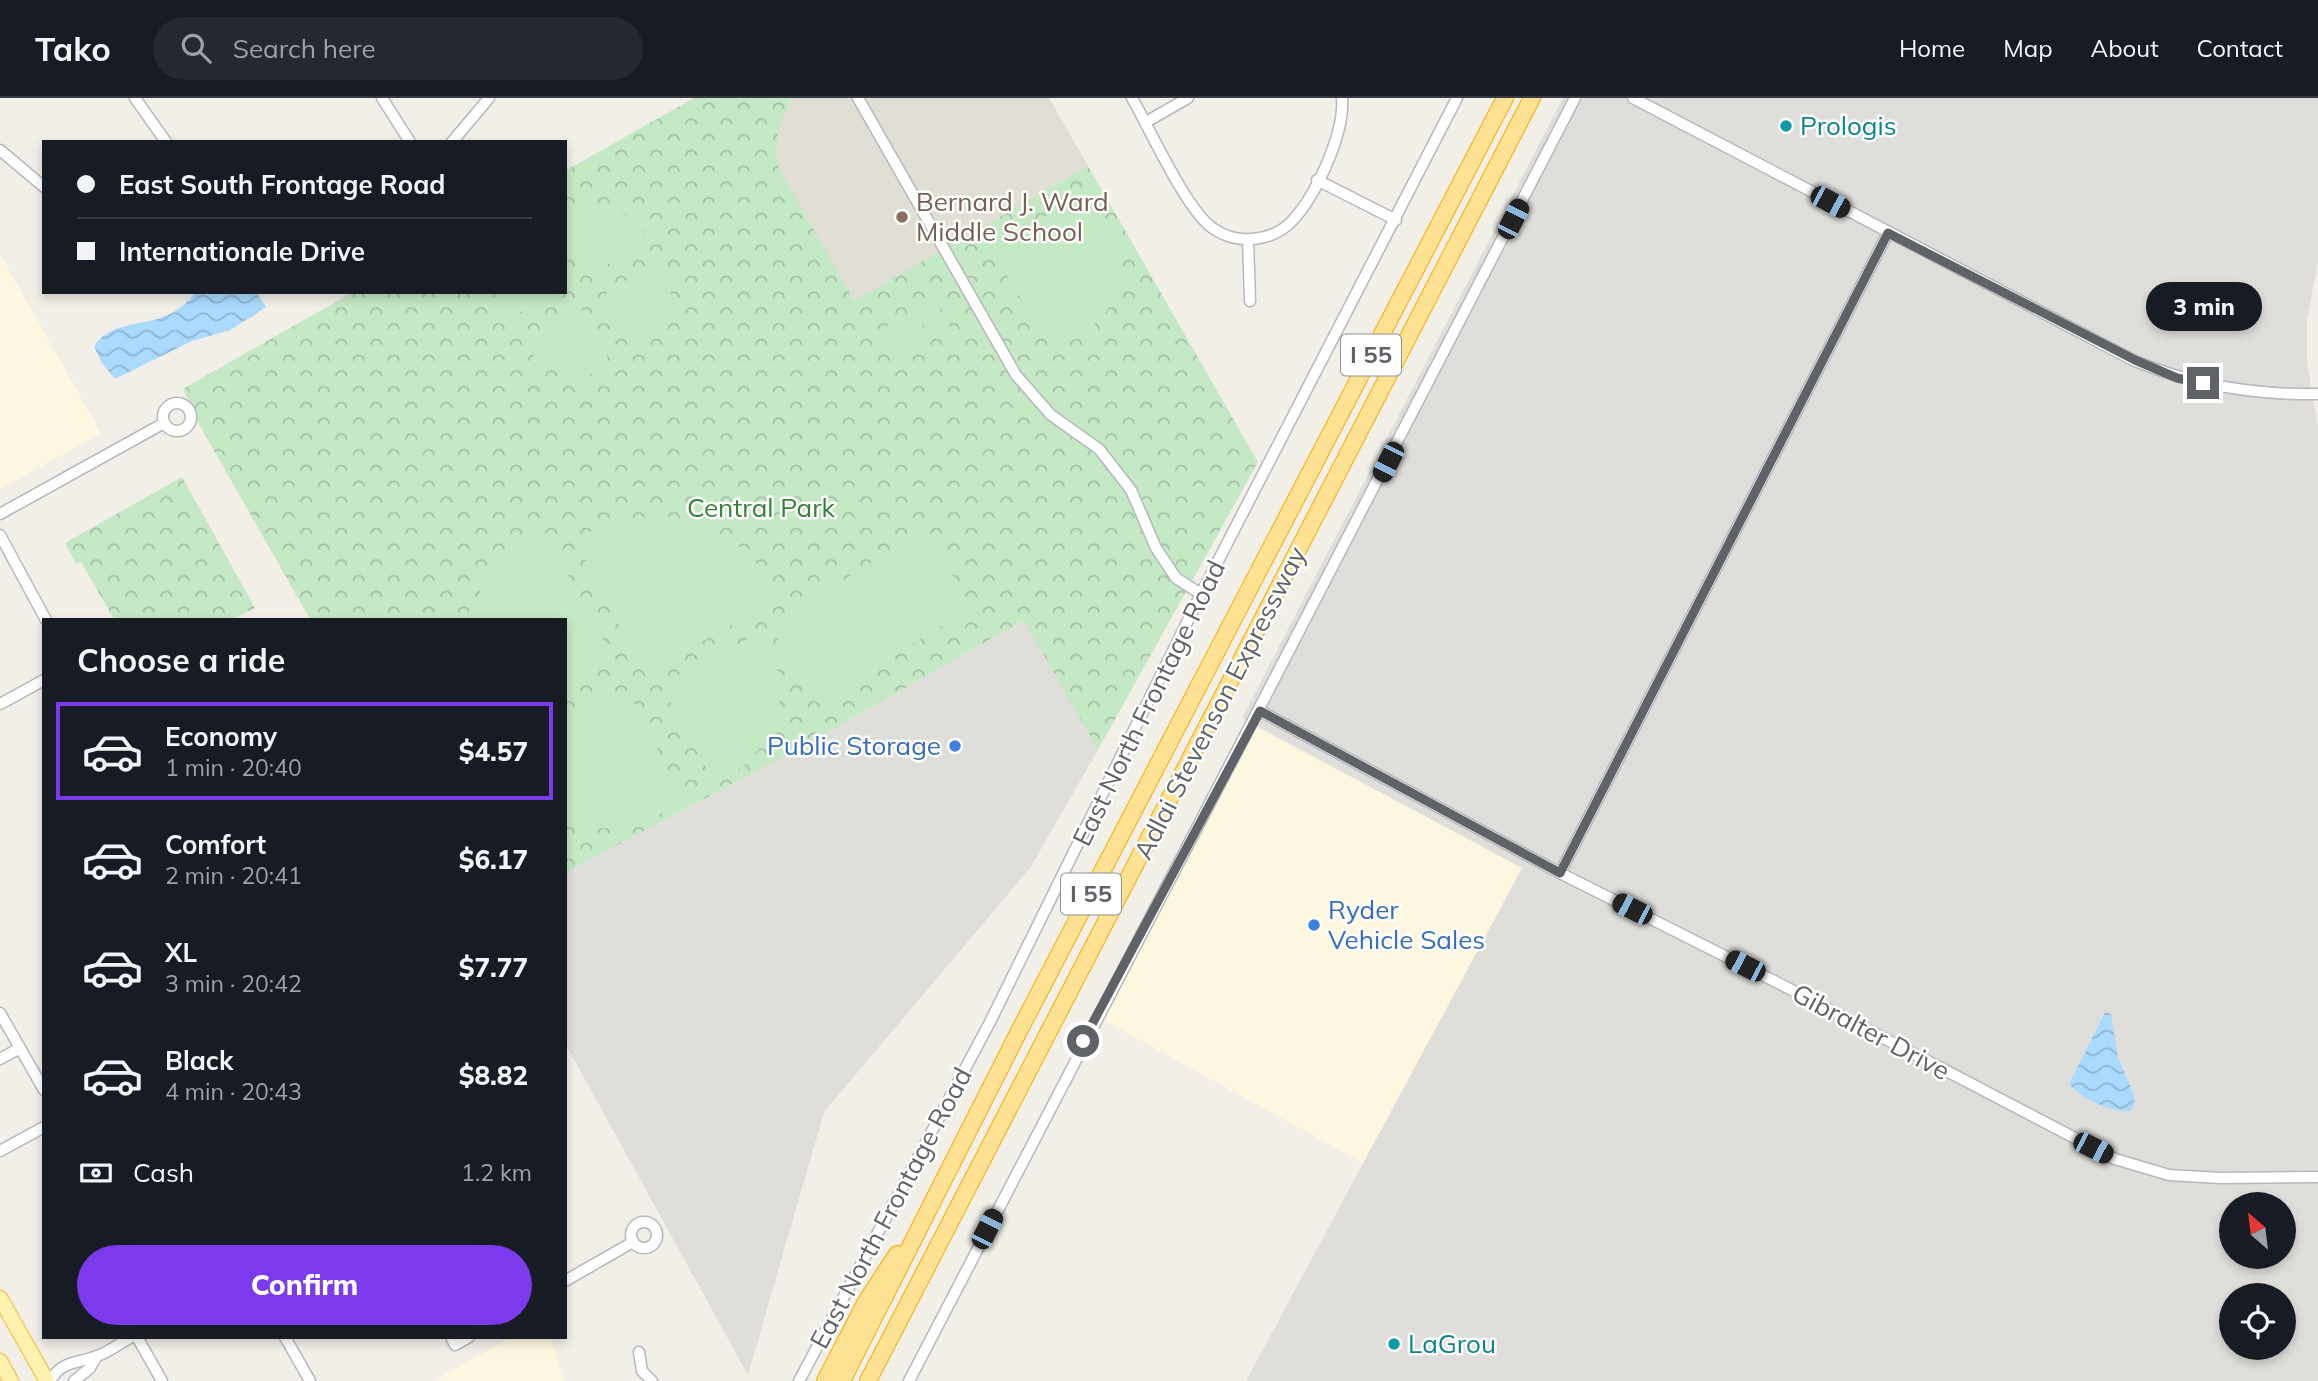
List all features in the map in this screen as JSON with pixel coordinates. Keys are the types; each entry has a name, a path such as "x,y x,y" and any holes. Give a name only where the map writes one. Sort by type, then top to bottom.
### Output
{"highway":[{"name":"Adlai Stevenson Expressway","path":"842,1381 1017,1035 1505,98"},
{"name":"Adlai Stevenson Expressway","path":"868,1381 1532,98"},
{"path":"825,1381 867,1300 947,1176"}],"main road":[{"path":"0,1298 49,1381"},
{"path":"0,1361 11,1381"}],"street":[{"path":"135,98 165,140"},
{"path":"382,98 409,140"},
{"path":"454,140 489,98"},
{"path":"858,98 1016,375 1051,415 1099,449 1131,490 1156,548 1175,578 1201,594"},
{"path":"1132,98 1202,219 1225,236 1248,240 1265,237 1292,222 1317,180 1338,135 1342,98"},
{"path":"1146,122 1188,98"},
{"name":"East North Frontage Road","path":"799,1381 990,1023 1201,594 1457,98"},
{"path":"908,1381 1071,1064 1260,711 1575,98"},
{"path":"1633,98 2093,340 2177,378 2229,388 2318,394"},
{"path":"0,150 42,185"},
{"path":"1317,180 1396,220"},
{"path":"1560,873 1888,233"},
{"path":"1248,240 1250,301"},
{"path":"0,514 164,422"},
{"path":"0,535 45,618"},
{"path":"0,705 42,681"},
{"name":"Gibralter Drive","path":"1260,711 1560,873 1786,986 2115,1159 2169,1175 2221,1178 2318,1177"},
{"path":"0,1013 42,1086"},
{"path":"0,1059 20,1048"},
{"path":"0,1151 42,1128"},
{"path":"567,1280 632,1242"},
{"path":"49,1381 57,1369 96,1357 128,1339"},
{"path":"138,1339 162,1381"},
{"path":"286,1339 310,1381"},
{"path":"452,1339 455,1345 466,1339"},
{"path":"639,1352 642,1371 652,1381"},
{"path":"74,1381 90,1368 96,1357"}],"shaded area":[{"name":"Bernard J. Ward Middle School","path":"792,98 1049,98 1088,166 854,302 779,168 774,150 776,131"},
{"path":"1563,98 2318,98 2318,262 2307,320 2307,363 2318,427 2318,1381 1246,1381 1522,868 1242,718"},
{"path":"0,254 101,433 0,489"},
{"path":"1024,620 1098,750 1030,868 824,1112 748,1375 567,1047 567,872 811,742"},
{"path":"1257,728 1523,868 1363,1163 1102,1019"},
{"path":"508,1339 551,1339 564,1381 433,1381"}],"green space":[{"name":"Central Park","path":"694,98 792,98 778,132 776,149 779,168 854,301 1088,166 1258,462 1098,750 1024,620 811,742 567,872 567,618 309,618 196,419 183,389 349,294 567,294 567,170"},
{"path":"1084,194 1103,216 1115,239 1121,261 1120,282 1112,303 1098,321 1078,337 1052,350 997,259 1004,240"},
{"path":"598,204 612,208 635,222 645,233 626,254 594,272 584,269 567,237 567,211 579,206"},
{"path":"664,266 671,290 669,312 660,331 643,349 624,332 605,300 607,292 639,273"},
{"path":"501,294 557,294 532,309 508,315"},
{"path":"934,299 952,331 937,340 919,308"},
{"path":"577,309 583,310 604,344 610,368 586,375 564,374 545,365 527,348 545,327"},
{"path":"914,310 932,342 917,351 899,319"},
{"path":"895,322 913,353 898,361 880,330"},
{"path":"182,477 255,608 235,618 113,618 81,562 76,564 65,543"},
{"path":"668,516 707,529 735,543 757,565 782,597 653,669 637,660 575,539 619,519"},
{"path":"542,528 605,643 597,670 567,684 567,618 470,618 489,577 516,547"},
{"path":"925,530 972,607 817,703 769,625"},
{"path":"765,630 779,679 776,719 768,737 755,754 716,786 667,697 672,679"},
{"path":"616,692 635,704 683,800 641,822 612,828 597,828 567,819 567,716 602,695"}],"water":[{"path":"194,294 257,294 266,307 230,330 192,341 115,379 102,363 94,346 101,338 117,329 169,314"},
{"path":"2105,1012 2111,1014 2118,1058 2133,1092 2135,1104 2130,1111 2114,1110 2097,1104 2069,1084"}],"place":[{"name":"Prologis","path":"1786,126"},
{"name":"Bernard J. Ward Middle School","path":"902,217"},
{"name":"Public Storage","path":"955,746"},
{"name":"Ryder Vehicle Sales","path":"1314,925"},
{"name":"LaGrou","path":"1394,1344"}],"route":[{"path":"1083,1041 1260,711 1560,873 1888,233 2135,360 2177,378 2203,383"}]}
